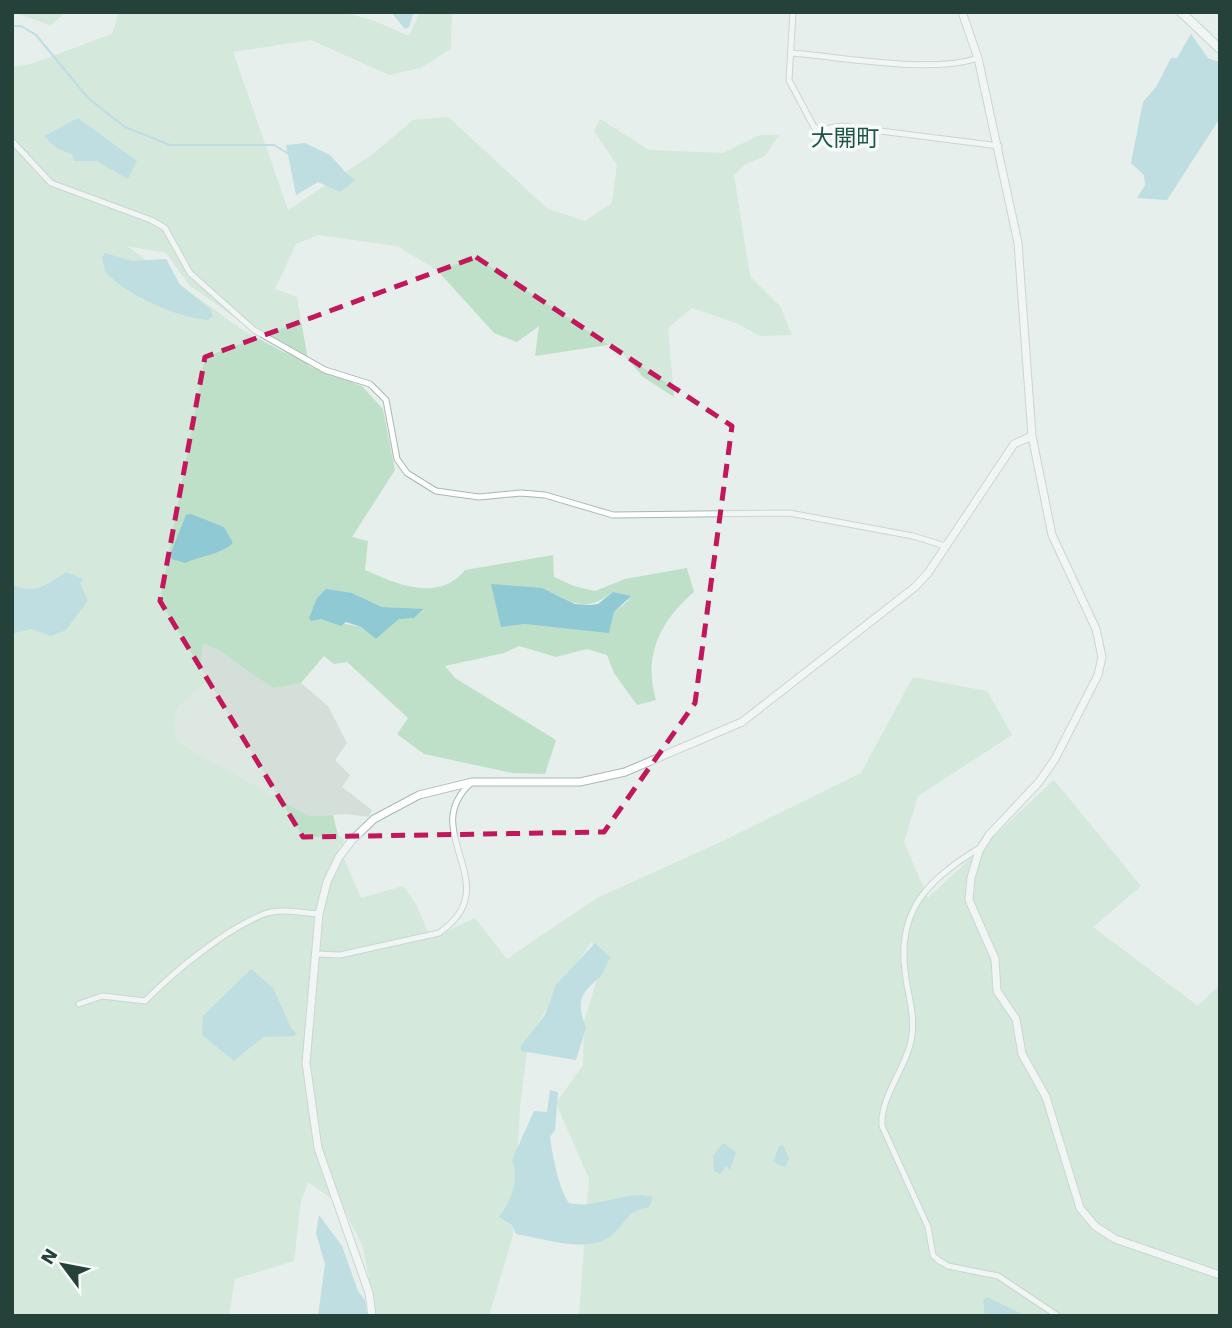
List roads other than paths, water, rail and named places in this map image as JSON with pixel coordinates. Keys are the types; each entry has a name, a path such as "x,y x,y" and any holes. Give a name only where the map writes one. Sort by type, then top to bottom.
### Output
{"main road":[{"path":"1181,12 1220,49"}],"street":[{"path":"793,12 791,89 814,127 820,130 841,126 999,146"},
{"path":"962,12 978,58 1018,243 1032,436 1052,535 1096,629 1102,657 1098,675 1055,760 981,847 923,891 913,906 904,967 912,1033 904,1062 883,1110 882,1126 928,1227 933,1255 948,1266 998,1276 1058,1316"},
{"path":"791,54 889,63 962,64 978,58"},
{"path":"12,141 51,183 151,220 164,228 190,273 254,330 325,370 370,384 386,400 397,459 407,473 436,491 479,497 521,493 545,495 623,515 789,513 914,536 944,545"},
{"path":"372,1316 369,1293 318,1148 306,1063 319,914 327,882 339,857 374,819 419,795 472,782 580,782 625,772 742,722 915,587 928,573 944,545 1014,444 1032,436"},
{"path":"317,954 340,956 439,933 449,926 464,900 468,877 453,837 454,809 458,795 472,782"},
{"path":"981,847 971,878 969,901 995,959 997,991 1016,1019 1022,1054 1046,1097 1080,1208 1095,1226 1115,1239 1220,1275"},
{"path":"79,1004 102,996 145,1001 180,968 265,914 283,911 319,914"}],"water":[{"path":"391,12 414,12 409,27 405,29"},
{"path":"1191,34 1208,58 1220,62 1220,118 1167,200 1137,198 1145,185 1144,175 1131,163 1143,102 1156,87 1171,58 1177,58"},
{"path":"78,118 137,161 128,179 97,161 74,161 73,155 55,147 44,136"},
{"path":"305,143 330,155 356,180 340,192 318,182 296,195 286,145"},
{"path":"105,253 132,261 166,259 180,285 210,309 213,316 208,320 182,315 138,296 105,271 102,258"},
{"path":"191,514 224,527 233,543 223,550 186,563 172,559 170,555 186,515"},
{"path":"66,572 83,579 80,584 88,600 66,630 51,636 31,629 12,634 12,585 34,589"},
{"path":"491,584 542,588 575,604 598,604 613,592 631,596 614,612 609,633 524,624 501,627"},
{"path":"326,589 352,593 382,607 424,609 414,618 399,619 376,639 361,627 346,622 341,626 321,619 311,621 309,618 317,598"},
{"path":"595,943 611,958 602,975 584,993 581,1011 586,1028 576,1060 521,1051 521,1046 545,1015 556,985"},
{"path":"251,969 273,988 291,1028 296,1033 294,1036 263,1037 234,1061 202,1035 203,1016"},
{"path":"550,1090 558,1092 555,1130 550,1137 554,1162 569,1203 590,1204 642,1195 653,1197 649,1207 631,1214 612,1235 602,1241 591,1244 565,1244 516,1234 512,1225 499,1217 515,1182 512,1160 534,1111 547,1112"},
{"path":"723,1143 736,1152 730,1170 726,1166 720,1174 714,1171 713,1156"},
{"path":"783,1145 789,1158 785,1167 773,1162 779,1146"},
{"path":"319,1215 342,1246 358,1291 365,1300 367,1314 318,1316 325,1264 316,1233"},
{"path":"987,1297 1025,1316 985,1316 983,1300"}],"waterway":[{"path":"12,26 21,26 36,35 88,98 125,127 170,145 274,145 289,154"}],"district":[{"name":"大開町","path":"845,138"}]}
